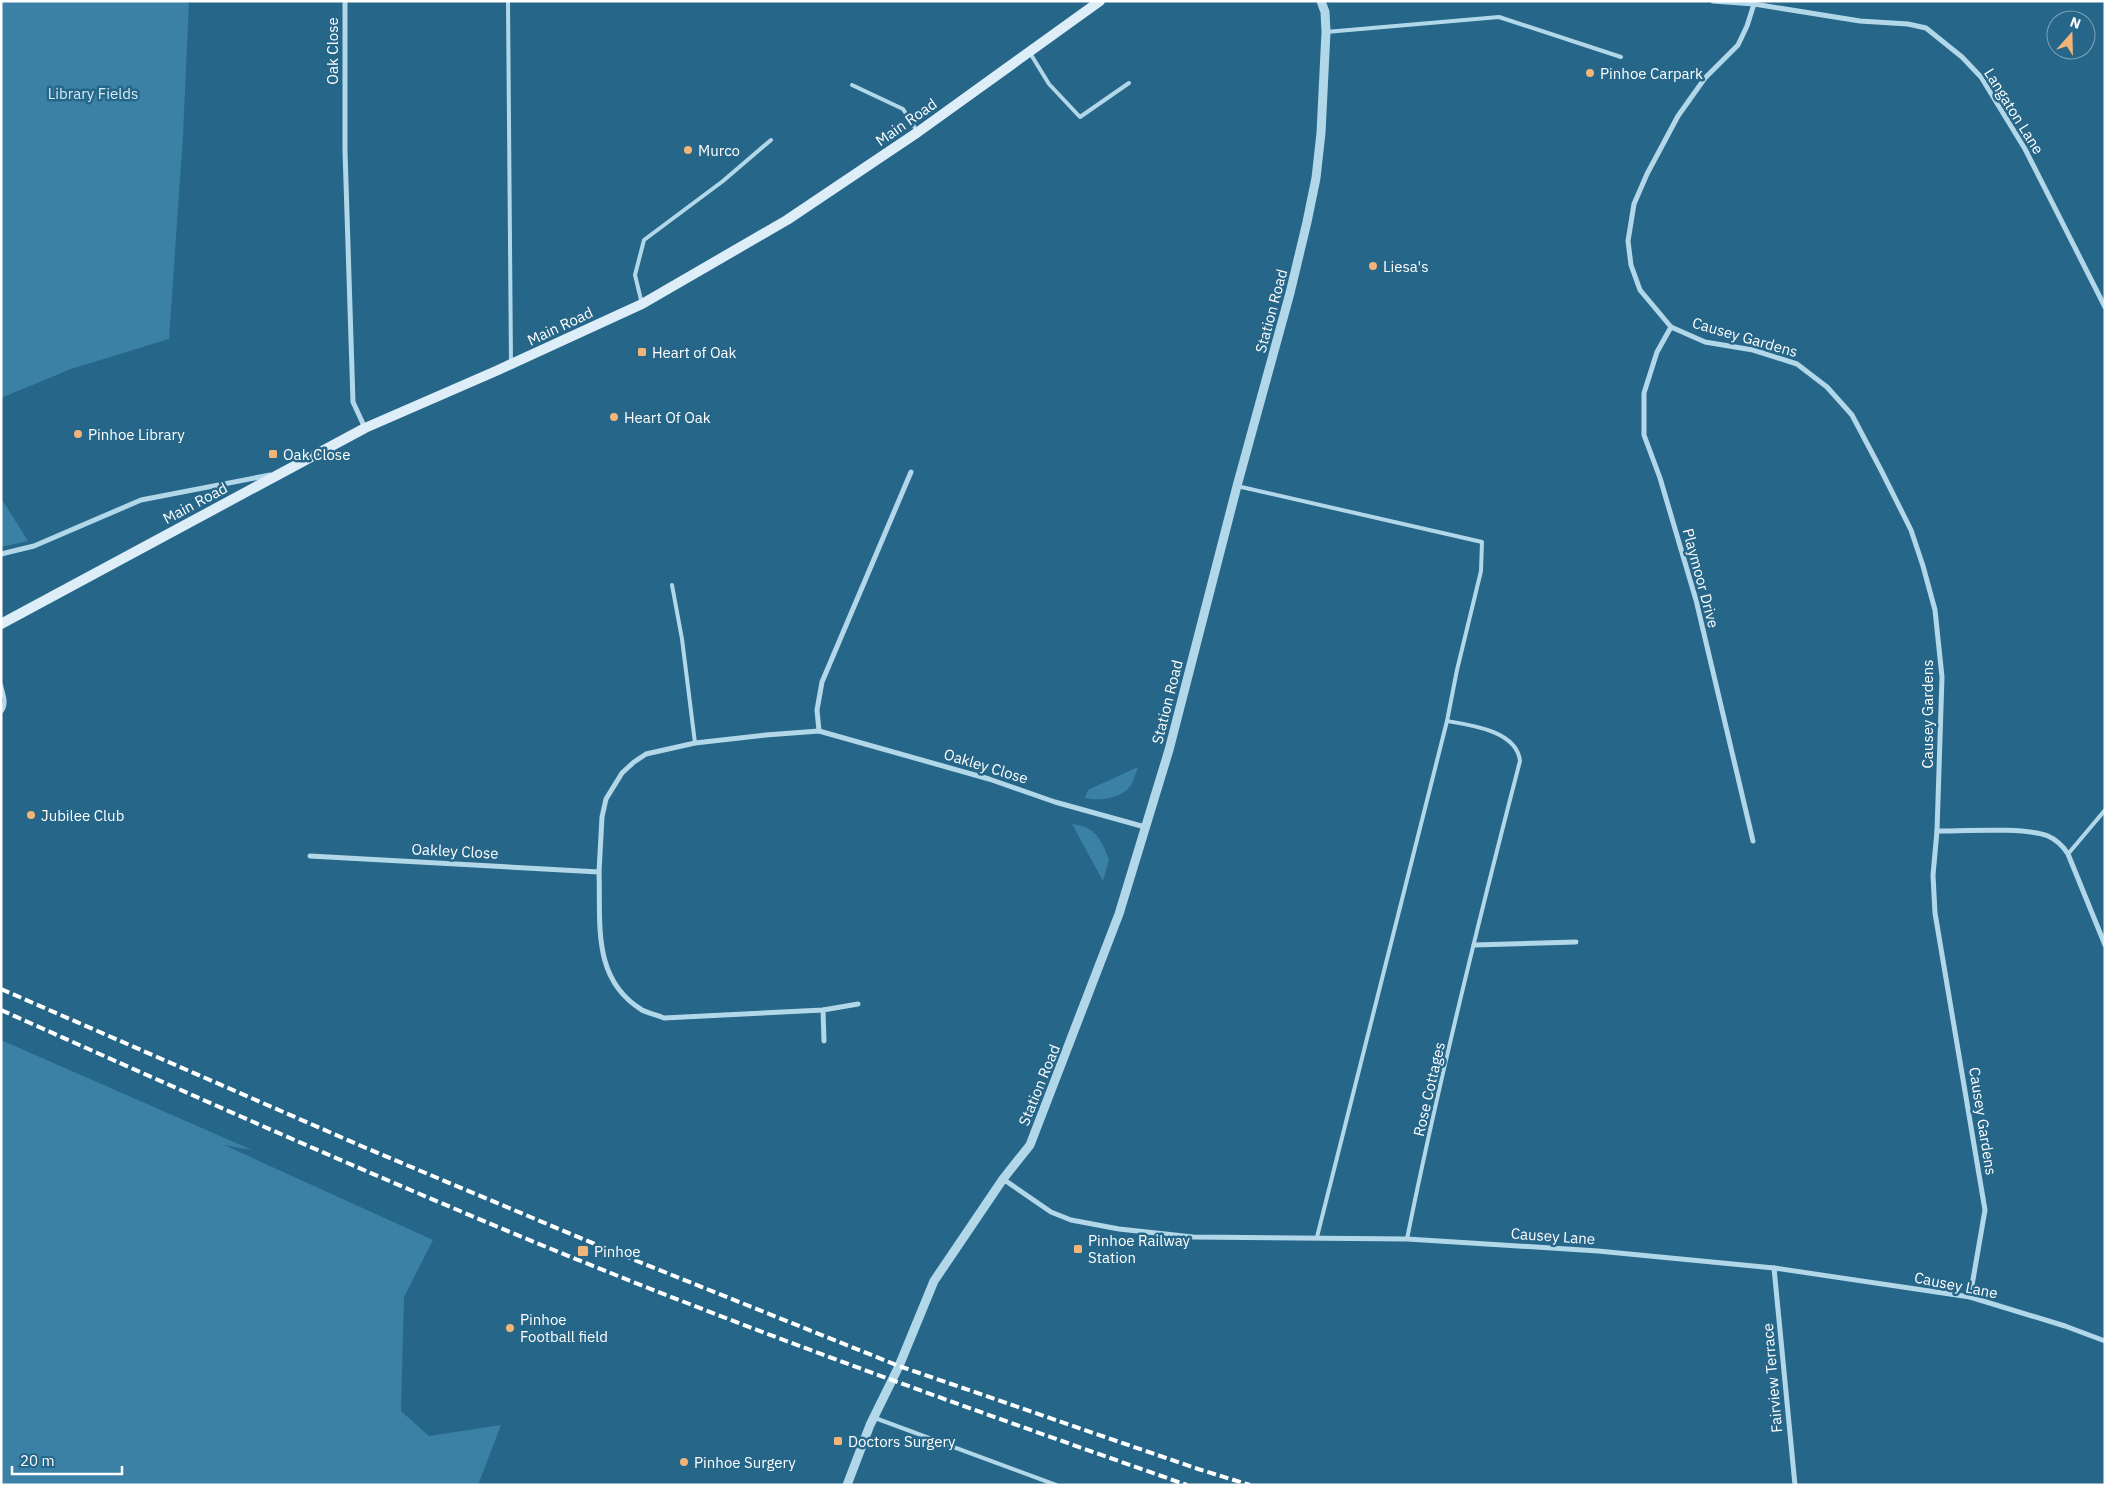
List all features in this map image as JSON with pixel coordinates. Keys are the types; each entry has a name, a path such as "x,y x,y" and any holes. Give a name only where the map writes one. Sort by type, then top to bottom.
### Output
{"main road":[{"name":"Main Road","path":"1,624 365,428 511,365 642,304 787,220 918,132 1100,1"}],"street":[{"name":"Oak Close","path":"345,1 345,151 353,402 365,428"},
{"name":"Station Road","path":"847,1485 934,1281 1003,1179 1030,1145 1056,1082 1119,914 1169,750 1237,486 1290,293 1316,178 1321,133 1326,32 1325,12 1322,1"},
{"name":"Langaton Lane","path":"1713,1 1754,4 1860,21 1908,24 1926,28 1962,57 1980,77 2025,149 2105,307"},
{"name":"Causey Gardens","path":"1754,4 1748,26 1738,45 1705,78 1678,116 1647,174 1634,204 1628,241 1631,265 1640,290 1671,327 1705,342 1753,350 1797,364 1826,387 1852,415 1882,470 1911,530 1924,566 1935,610 1942,677 1938,830 1933,875 1935,913 1985,1210 1970,1297"},
{"name":"Playmoor Drive","path":"1671,327 1657,352 1644,393 1644,434 1660,478 1696,600 1753,841"},
{"path":"1,554 34,546 141,500 283,472"},
{"path":"819,731 817,710 822,682 911,472"},
{"name":"Oakley Close","path":"858,1004 823,1010 664,1018 643,1010 621,992 609,974 602,953 600,872 602,817 606,799 622,773 646,754 695,743 819,731 989,779 1055,802 1145,827"},
{"path":"1938,830 2030,832 2048,836 2062,844 2068,854 2105,945"},
{"name":"Oakley Close","path":"310,856 600,872"},
{"path":"1474,945 1576,942"},
{"path":"823,1010 824,1041"},
{"name":"Causey Lane","path":"1003,1179 1051,1212 1071,1220 1119,1229 1193,1237 1407,1239 1598,1251 1774,1268 1970,1297 2065,1326 2105,1341"},
{"name":"Fairview Terrace","path":"1774,1268 1795,1485"}],"lane":[{"path":"508,1 511,365"},
{"path":"1326,32 1498,16 1621,57"},
{"path":"1030,53 1049,84 1080,117 1129,84"},
{"path":"852,85 903,108 918,132"},
{"path":"642,304 635,275 644,240 722,181 772,140"},
{"path":"1237,486 1482,542 1481,571 1457,670 1447,721 1317,1237"},
{"path":"672,584 683,648 695,743"},
{"path":"1,685 5,700 4,710 1,712"},
{"name":"Rose Cottages","path":"1407,1239 1474,945 1520,761 1515,747 1492,732 1478,726 1447,721"},
{"path":"2068,854 2105,810"},
{"path":"875,1418 1056,1485"}],"green space":[{"name":"Library Fields","path":"1,1 189,1 183,136 169,339 71,369 1,398"},
{"path":"1,498 28,541 1,547"},
{"path":"1138,767 1131,784 1124,792 1107,798 1085,798 1088,790"},
{"path":"1072,824 1087,828 1100,839 1109,859 1103,881"},
{"path":"1,1040 252,1150 224,1145 433,1240 404,1297 401,1411 429,1436 501,1425 478,1485 1,1485"}],"railway":[{"path":"1,989 366,1148 602,1247 899,1366 1198,1469 1250,1485"},
{"path":"1,1010 350,1164 638,1284 872,1373 1187,1485"}],"place":[{"name":"Pinhoe Carpark","path":"1590,73"},
{"name":"Murco","path":"688,150"},
{"name":"Liesa's","path":"1373,266"},
{"name":"Heart of Oak","path":"642,352"},
{"name":"Heart Of Oak","path":"614,417"},
{"name":"Pinhoe Library","path":"78,434"},
{"name":"Oak Close","path":"273,454"},
{"name":"Jubilee Club","path":"31,815"},
{"name":"Pinhoe Railway Station","path":"1078,1249"},
{"name":"Pinhoe","path":"583,1251"},
{"name":"Pinhoe Football field","path":"510,1328"},
{"name":"Doctors Surgery","path":"838,1441"},
{"name":"Pinhoe Surgery","path":"684,1462"}]}
